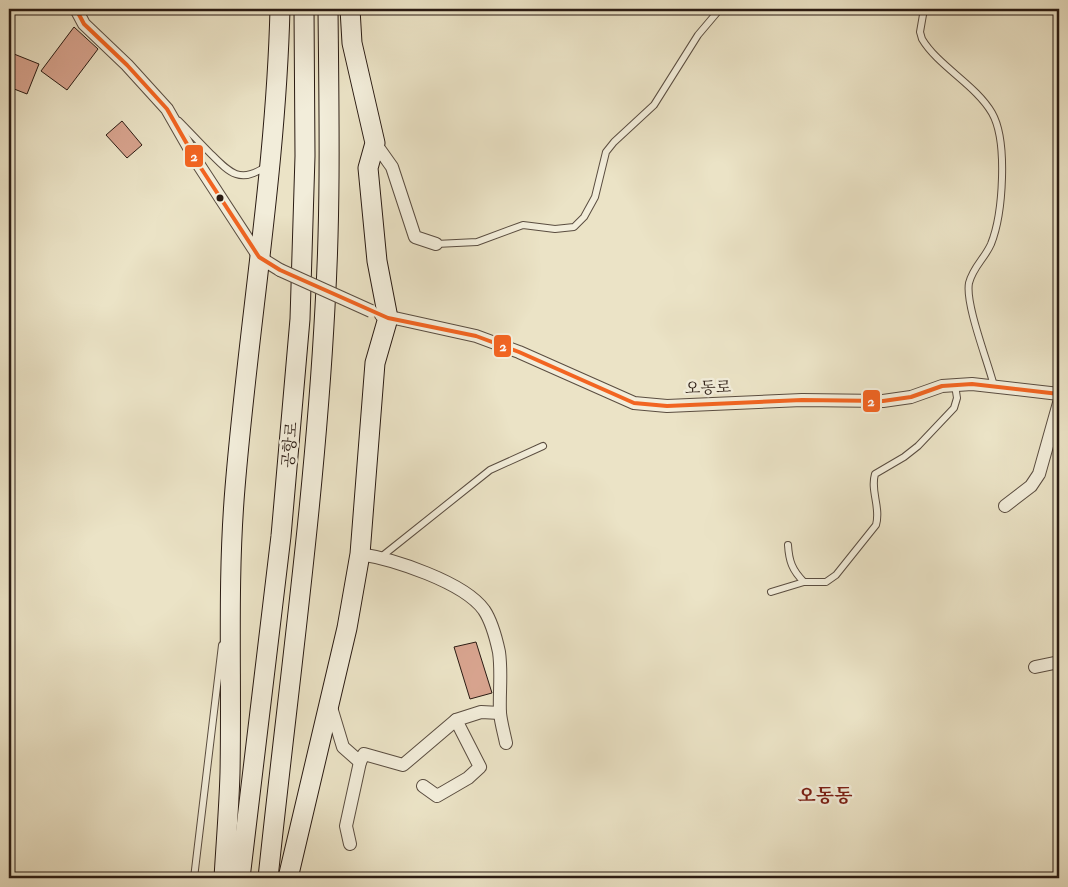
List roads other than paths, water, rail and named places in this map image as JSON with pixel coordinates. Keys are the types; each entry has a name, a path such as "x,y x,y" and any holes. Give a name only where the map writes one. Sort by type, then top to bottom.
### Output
{"main road":[{"path":"224,878 230,775 231,602 235,490 270,163 280,9"},
{"name":"공항로","path":"240,878 281,536 300,319 305,156 304,9"},
{"name":"공항로","path":"268,878 308,516 325,307 330,134 328,9"},
{"path":"288,878 347,628 360,554 380,315 368,168 375,143 352,43 350,9"}],"street":[{"path":"76,9 84,24 128,65 167,109 199,165 259,257"},
{"path":"375,143 392,167 415,237 436,244"},
{"name":"오동로","path":"259,257 280,270 380,315 476,336 519,352 634,403 667,406 802,400 883,401 911,397 942,386 972,384 1059,394"},
{"path":"1005,506 1031,486 1039,474 1059,403"},
{"path":"360,554 381,557 428,574 460,590 482,608 491,622 499,653 502,696 500,713 506,743"},
{"path":"1036,667 1059,662"},
{"path":"329,700 344,747 360,762"},
{"path":"350,844 346,826 360,762 364,754 403,765 456,720 481,712 500,713"},
{"path":"423,786 436,796 468,778 480,767 456,720"}],"lane":[{"path":"436,244 477,242 522,225 556,229 574,227 584,217 596,197 606,152 614,142 654,105 698,35 720,9"},
{"path":"924,9 920,32 926,46 980,97 992,114 1002,145 998,212 991,244 976,264 969,284 971,310 994,386"},
{"path":"167,109 220,164 235,174 249,175 270,163"},
{"path":"771,592 804,582 826,582 836,575 876,525 879,515 873,483 875,474 904,457 918,446 954,408 957,398 955,385"},
{"path":"381,557 490,470 543,446"},
{"path":"788,545 788,560 796,574 804,582"},
{"path":"194,878 221,654 231,602"}],"district":[{"name":"오동동","path":"825,796"}]}
